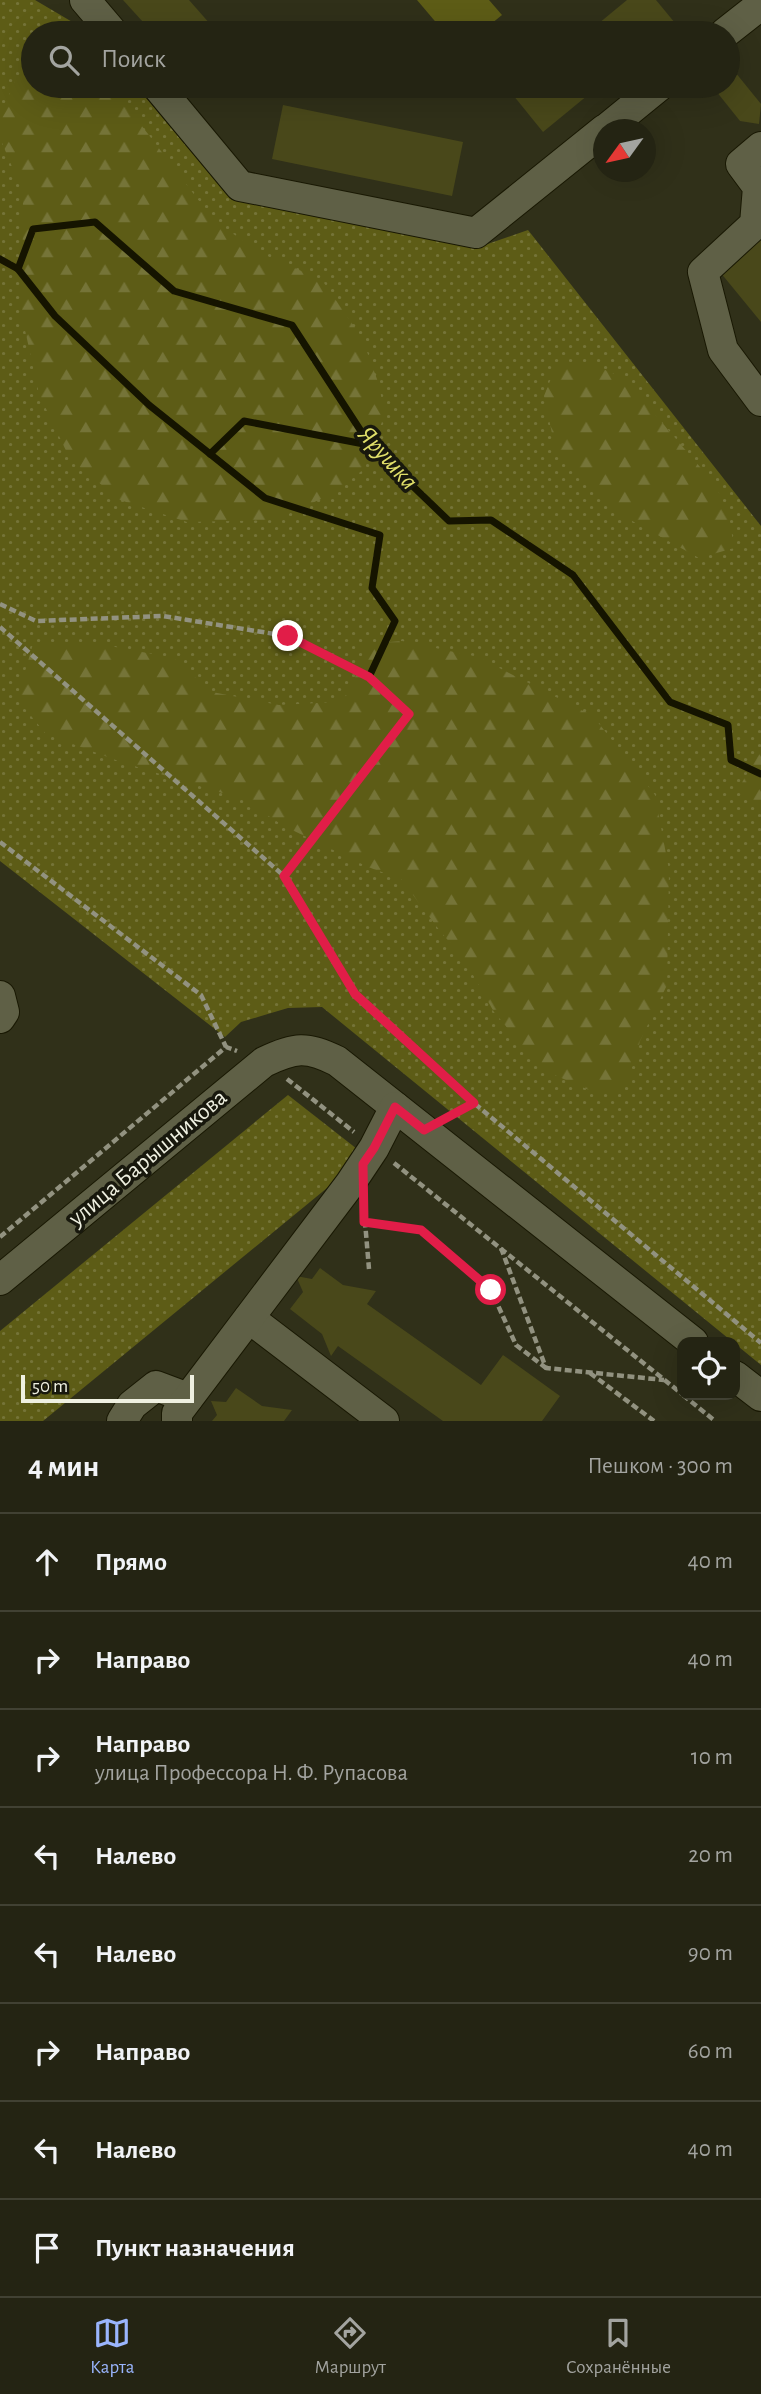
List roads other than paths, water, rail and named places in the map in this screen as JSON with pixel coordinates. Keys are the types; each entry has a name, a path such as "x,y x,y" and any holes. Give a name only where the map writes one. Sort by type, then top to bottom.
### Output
{"street":[{"path":"85,0 103,21"},
{"path":"167,98 240,186 476,233 593,139"},
{"path":"618,119 644,98"},
{"path":"761,147 741,164 759,187 755,225 703,272 723,350 761,401"},
{"path":"0,996 4,1012 0,1018"},
{"name":"улица Барышникова","path":"0,1280 264,1062 283,1052 303,1048 337,1061 395,1107"},
{"path":"122,1421 132,1405 156,1386 183,1409 369,1156 395,1107 686,1337"},
{"path":"248,1318 384,1421"},
{"path":"740,1380 761,1396"}],"waterway":[{"name":"Ярушка","path":"0,259 18,269 33,229 95,222 174,291 292,325 370,445 449,521 491,520 573,575 670,702 728,725 731,760 761,774"},
{"path":"18,269 55,316 149,405 265,498 380,535 372,588 395,621 369,677"},
{"path":"210,454 244,421 369,445"}]}
